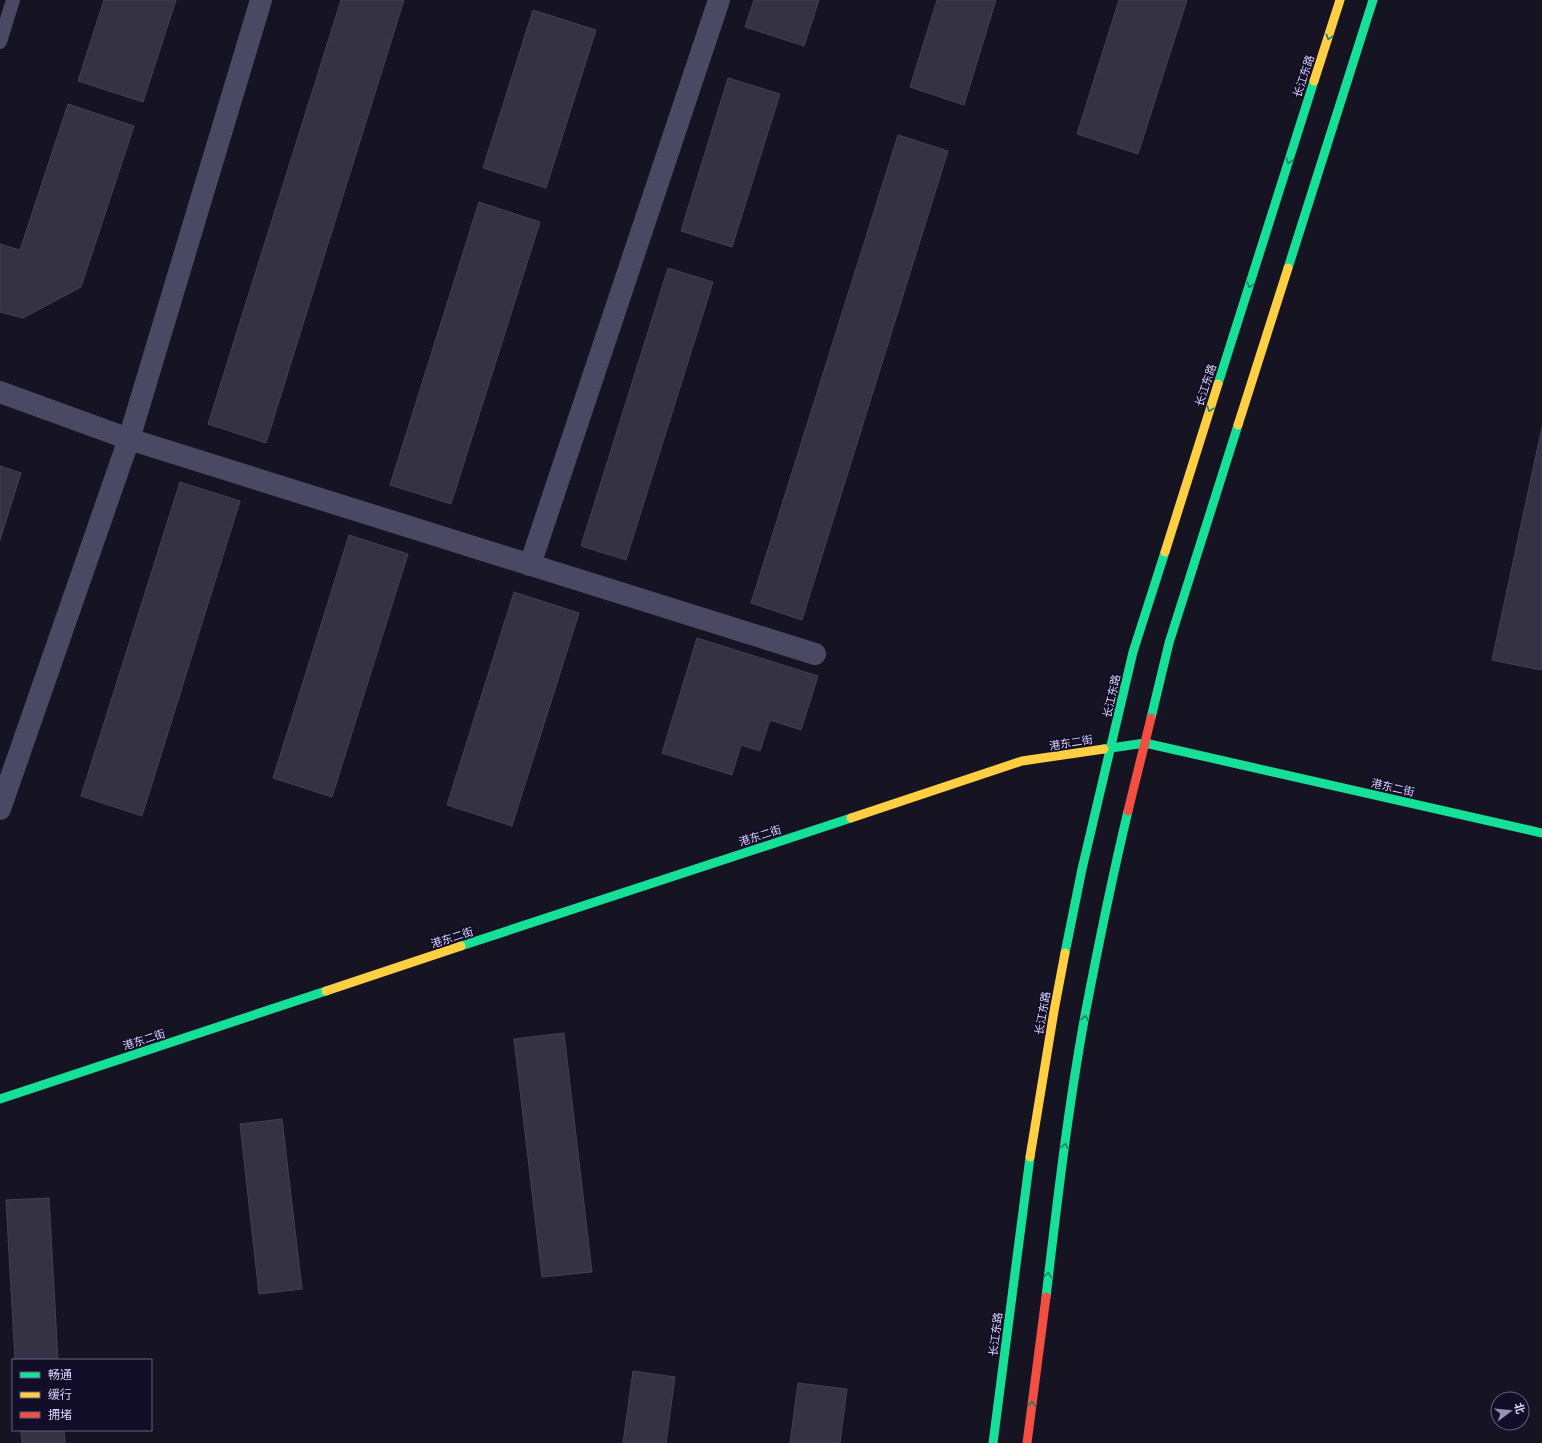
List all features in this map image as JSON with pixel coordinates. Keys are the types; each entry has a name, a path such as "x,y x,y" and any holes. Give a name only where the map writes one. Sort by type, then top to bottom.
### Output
{"main road":[{"name":"长江东路","path":"993,1443 1030,1155 1054,1011 1082,869 1133,652 1340,0"},
{"path":"1027,1443 1063,1160 1085,1016 1112,874 1169,643 1374,0"},
{"name":"港东二街","path":"0,1099 1022,761 1145,743 1542,833"}],"street":[{"path":"0,809 129,439 261,0"},
{"path":"530,565 719,0"},
{"path":"0,392 129,439 815,654"}],"lane":[{"path":"0,42 13,0"}],"building":[{"path":"104,0 176,0 143,102 78,81"},
{"path":"341,0 404,0 266,443 208,424"},
{"path":"754,0 819,0 804,46 745,27"},
{"path":"937,0 996,0 964,105 910,87"},
{"path":"1119,0 1187,0 1138,154 1077,134"},
{"path":"533,10 596,30 546,188 483,168"},
{"path":"728,78 780,94 732,247 681,231"},
{"path":"68,104 134,126 81,287 23,318 0,312 0,244 20,250"},
{"path":"898,135 948,151 802,620 751,603"},
{"path":"479,202 540,222 451,504 390,485"},
{"path":"668,268 713,282 626,560 581,546"},
{"path":"1542,427 1542,665 1541,670 1492,660"},
{"path":"0,466 21,473 0,540"},
{"path":"180,482 240,501 142,816 81,796"},
{"path":"349,535 408,554 332,797 273,778"},
{"path":"514,592 579,613 512,826 447,805"},
{"path":"697,638 818,676 801,730 770,720 760,751 741,745 732,775 662,753"},
{"path":"564,1033 592,1272 542,1277 514,1039"},
{"path":"282,1119 302,1289 259,1294 240,1124"},
{"path":"49,1198 58,1359 15,1359 6,1200"},
{"path":"633,1371 675,1377 666,1443 623,1443"},
{"path":"798,1383 847,1389 840,1443 790,1443"},
{"path":"21,1431 64,1431 65,1443 22,1443"}],"traffic: fast":[{"path":"1288,268 1373,0"},
{"path":"1218,384 1314,81"},
{"path":"1151,718 1169,643 1238,425"},
{"path":"1065,953 1082,869 1133,652 1165,552"},
{"path":"1104,749 1145,743 1542,833"},
{"path":"1046,1297 1073,1085 1100,938 1128,811"},
{"path":"461,946 851,818"},
{"path":"0,1099 326,991"},
{"path":"993,1443 1030,1157"}],"traffic: slow":[{"path":"1314,81 1340,0"},
{"path":"1238,425 1288,268"},
{"path":"1165,552 1218,384"},
{"path":"851,818 1022,761 1104,749"},
{"path":"326,991 461,946"},
{"path":"1030,1157 1065,953"}],"traffic: jam":[{"path":"1128,811 1151,718"},
{"path":"1027,1443 1046,1297"}]}
